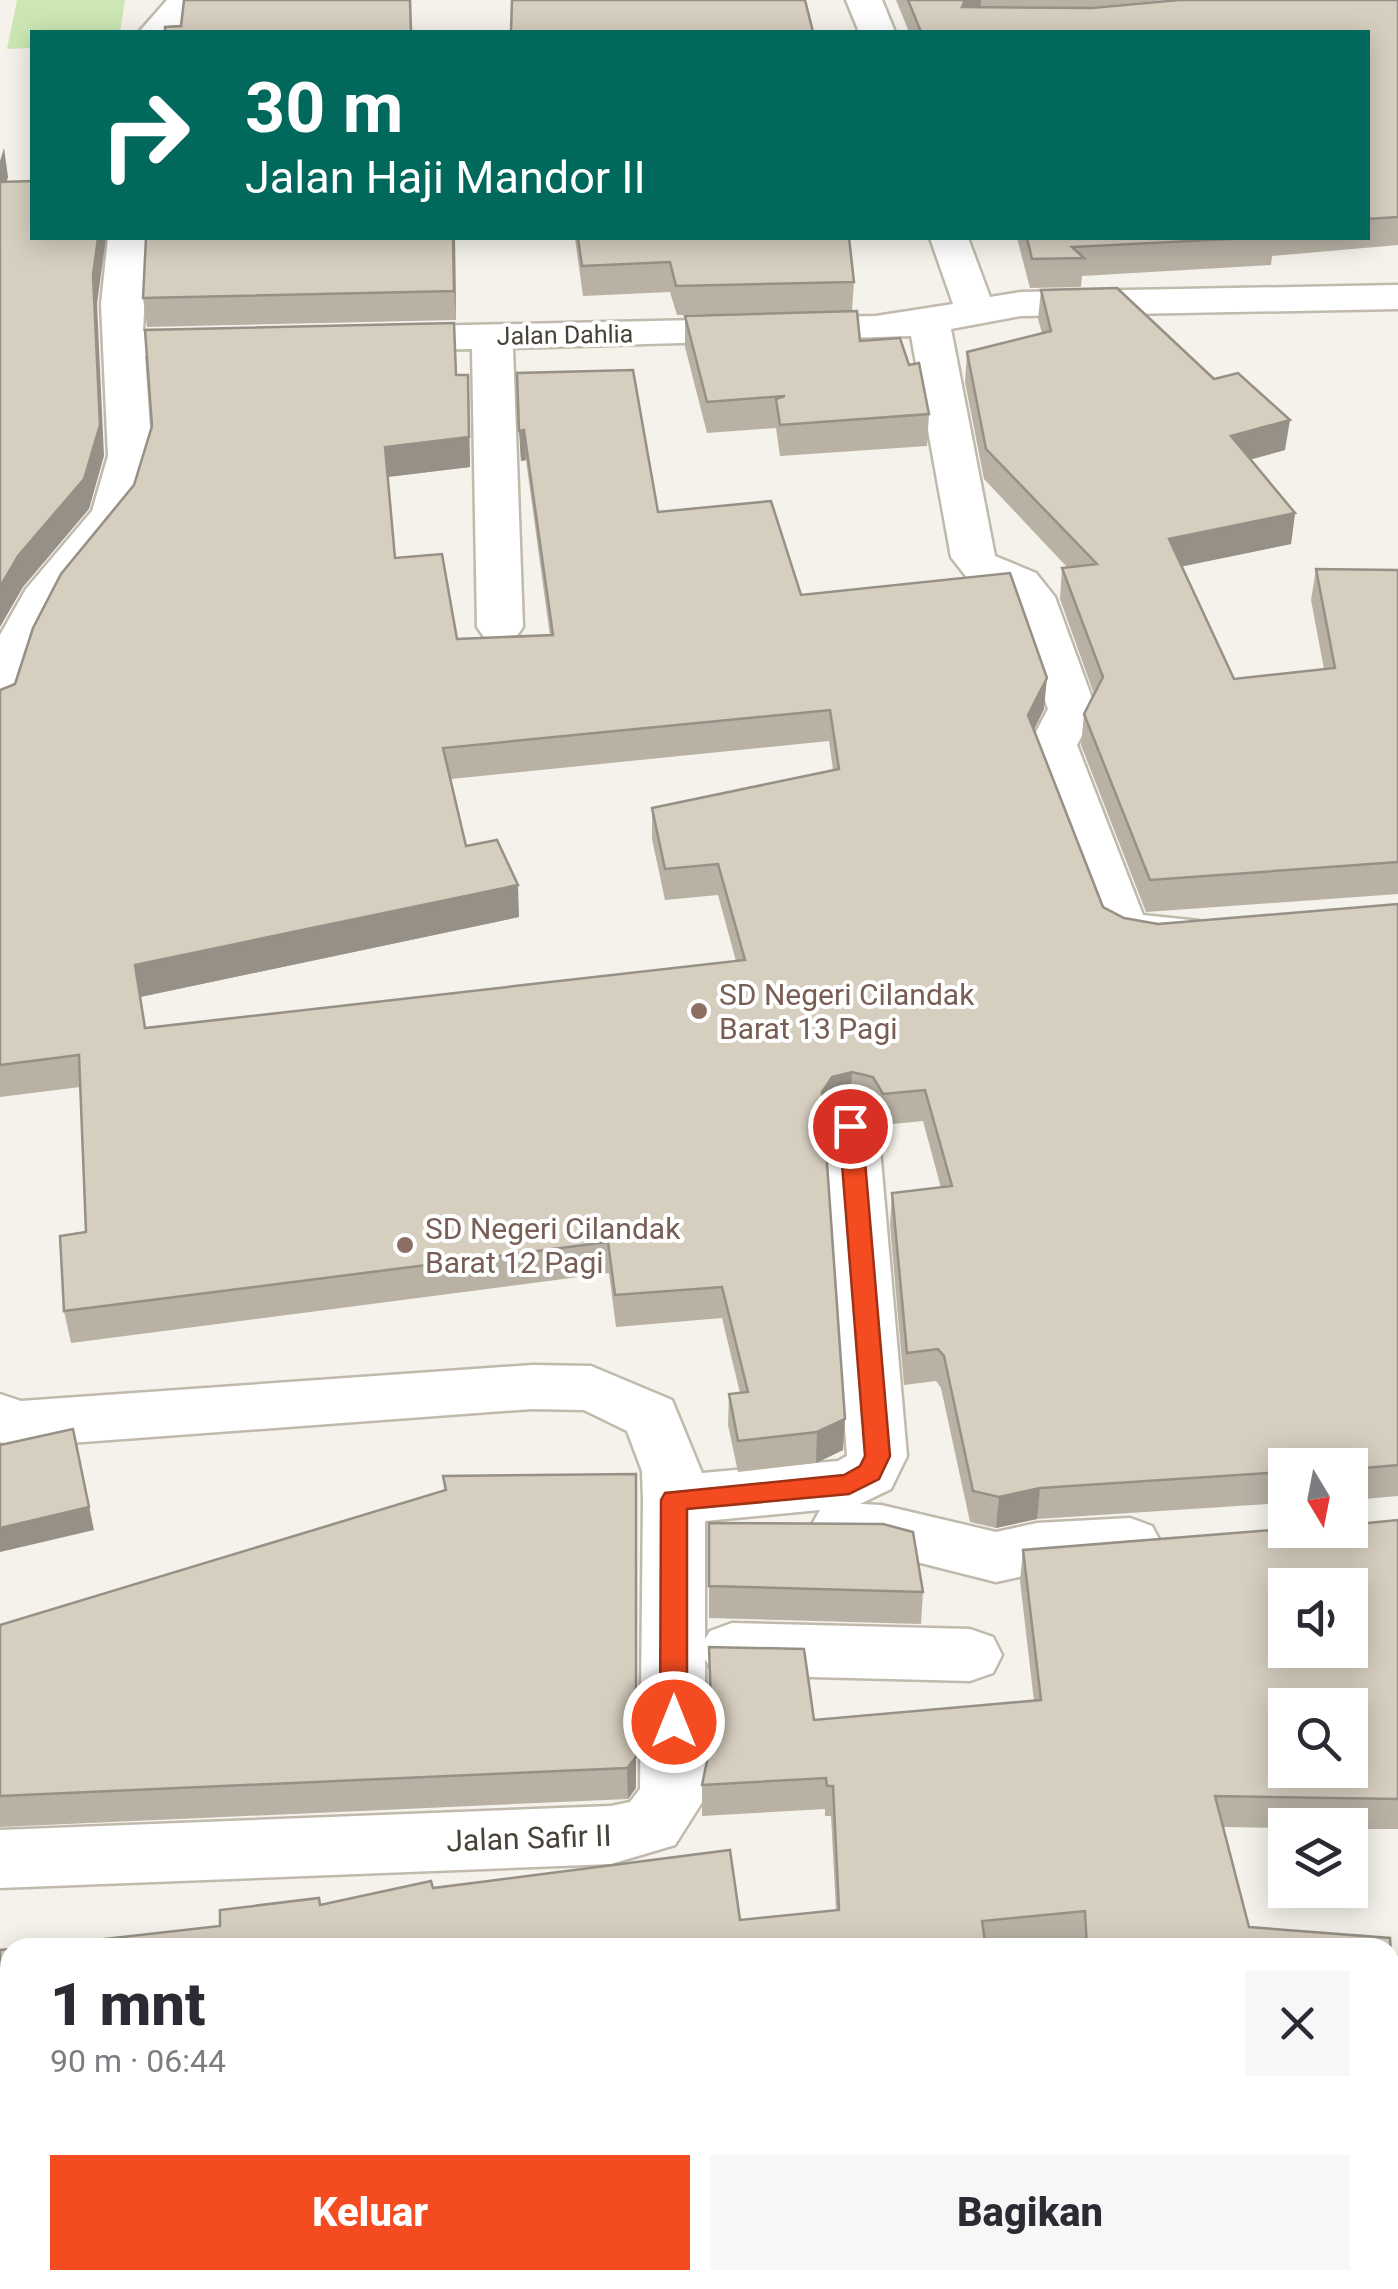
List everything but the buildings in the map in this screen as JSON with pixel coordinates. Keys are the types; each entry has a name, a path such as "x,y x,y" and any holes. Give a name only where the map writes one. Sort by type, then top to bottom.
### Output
{"street":[{"path":"159,30 186,0"},
{"path":"864,0 876,30"},
{"path":"0,704 12,658 42,599 113,514 130,456 121,304 128,240"},
{"path":"950,240 974,310"},
{"name":"Jalan Dahlia","path":"338,340 929,324 974,310 1140,301 1398,297"},
{"path":"929,324 972,557 984,572 1026,588 1068,692 1068,722 1054,736 1053,745 1121,925 1139,934 1154,935 1229,929"},
{"path":"492,336 500,628"},
{"path":"126,344 261,341"},
{"path":"674,1514 849,1484 870,1472 877,1456 850,1126"},
{"name":"Jalan Safir II","path":"0,1859 632,1833 652,1824 673,1796 672,1471 651,1416 591,1388 532,1387 7,1420"},
{"path":"674,1514 881,1529 996,1557 1038,1548 1184,1540"},
{"path":"674,1647 970,1655"}],"green space":[{"path":"17,0 125,0 120,30 30,30 30,48 7,49"}],"place":[{"name":"SD Negeri Cilandak Barat 13 Pagi","path":"699,1011"},
{"name":"SD Negeri Cilandak Barat 12 Pagi","path":"405,1245"}],"route":[{"path":"674,1722 674,1500 726,1499 849,1484 870,1472 877,1456 850,1126"}]}
